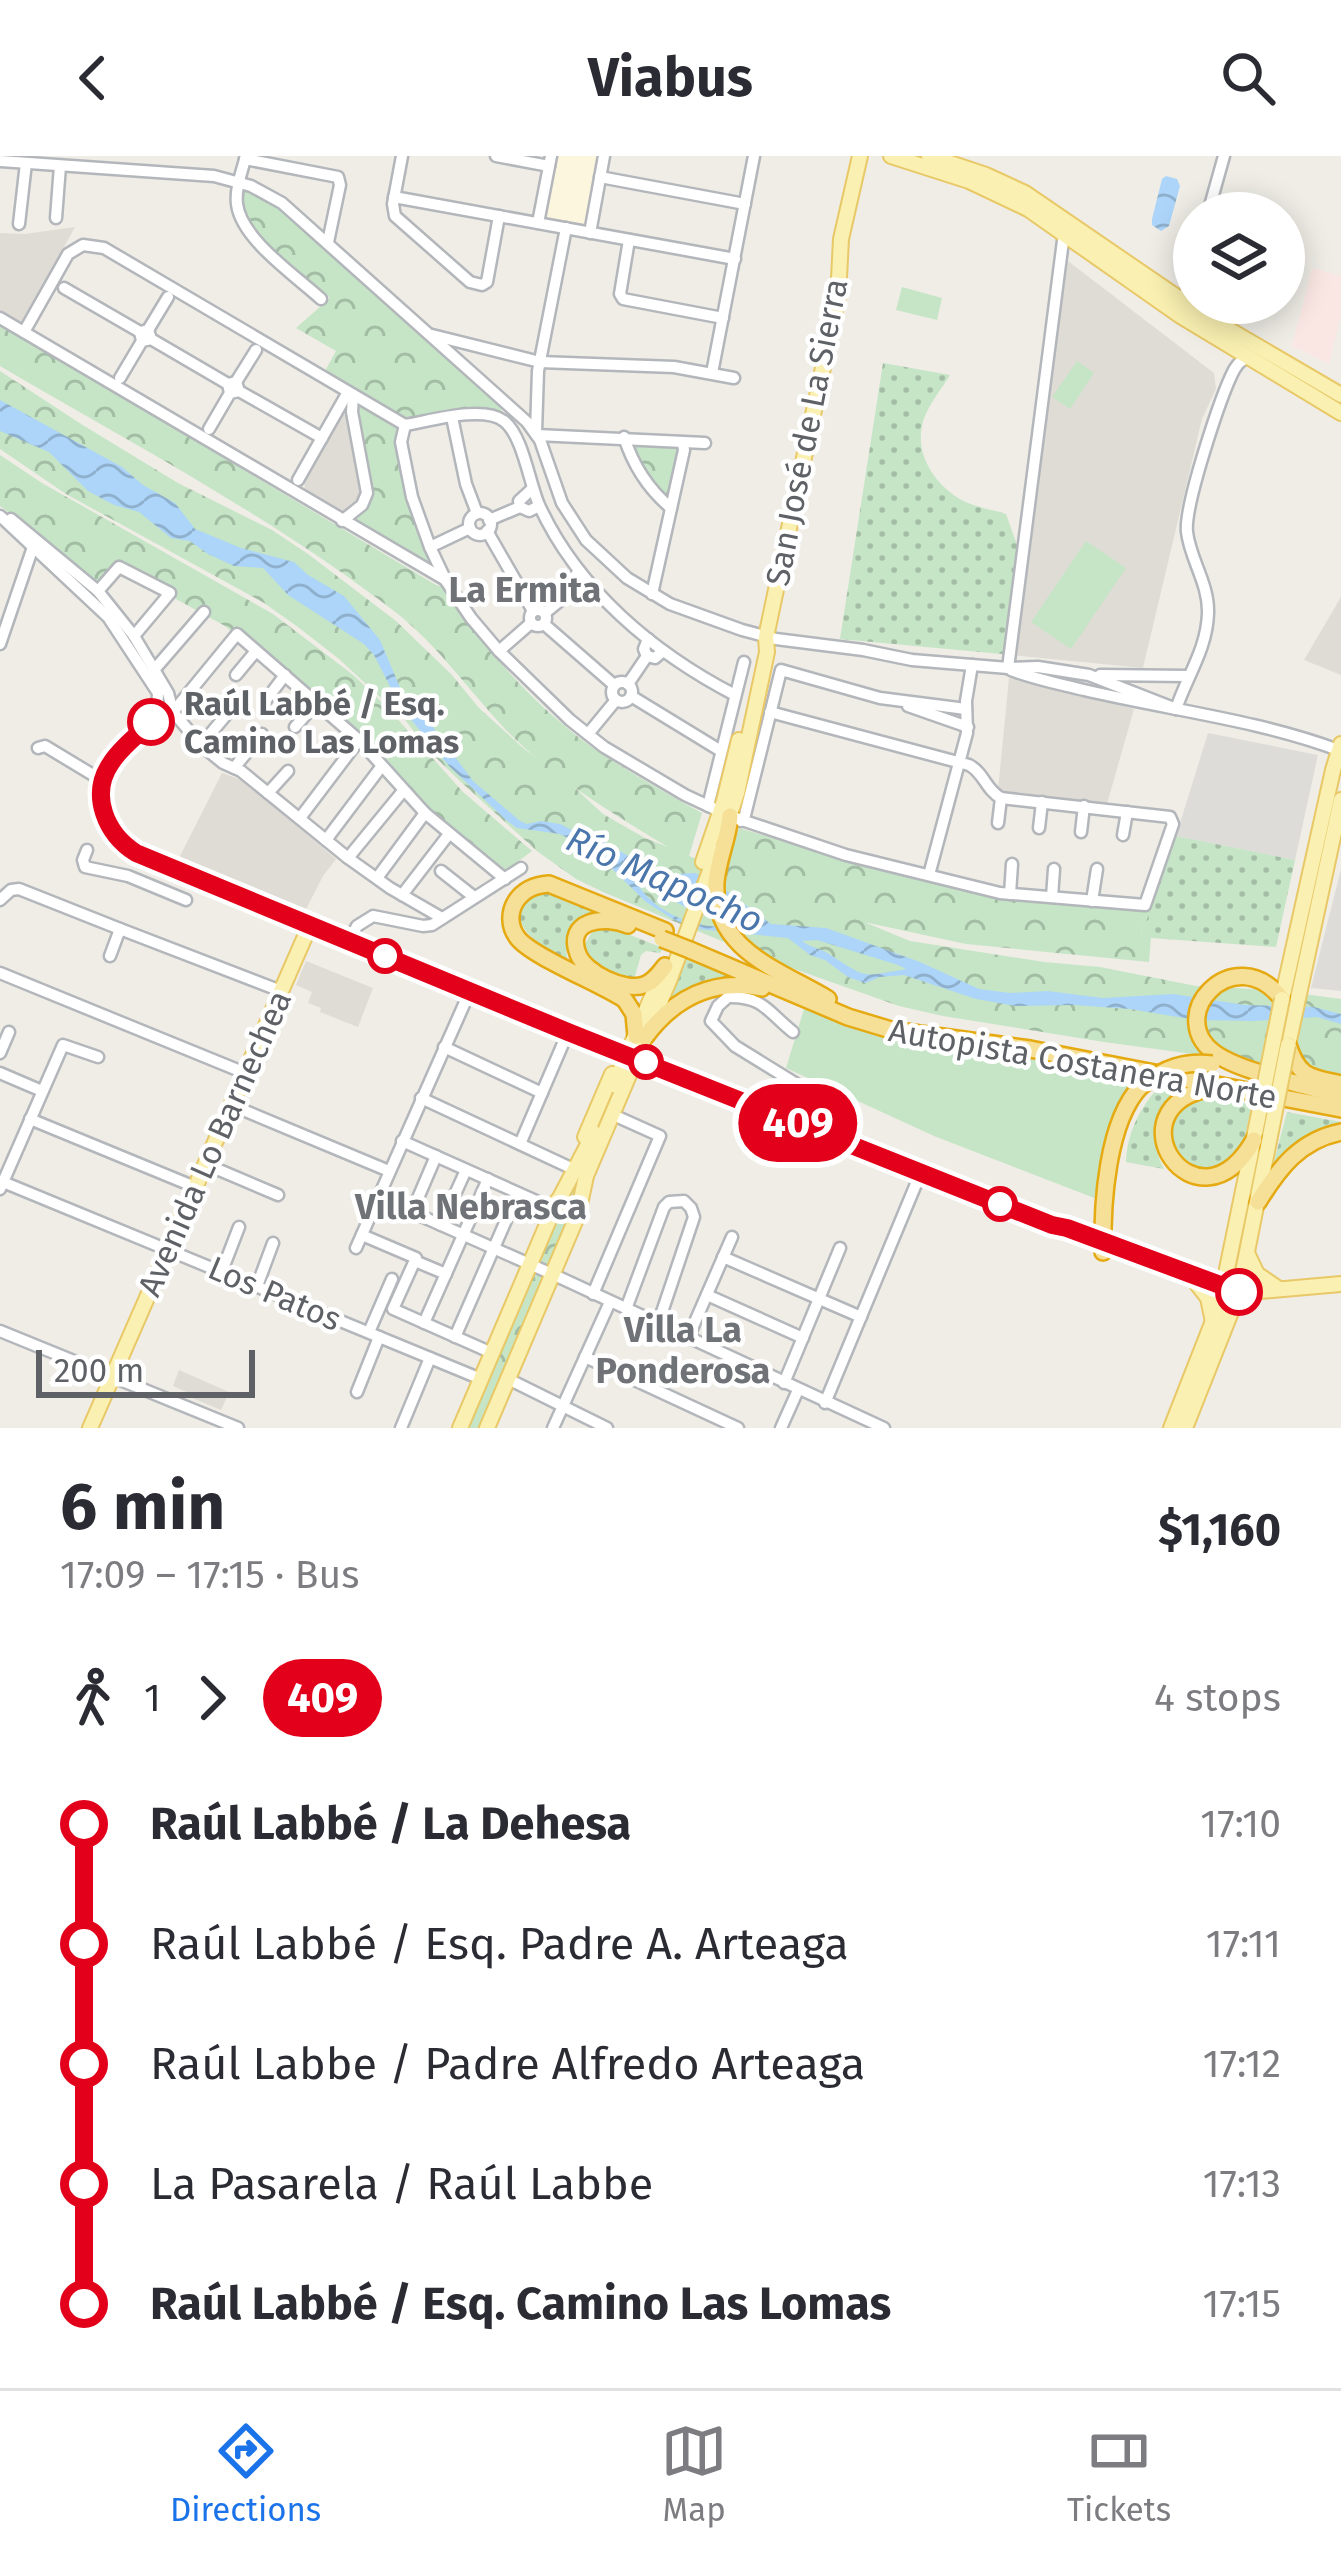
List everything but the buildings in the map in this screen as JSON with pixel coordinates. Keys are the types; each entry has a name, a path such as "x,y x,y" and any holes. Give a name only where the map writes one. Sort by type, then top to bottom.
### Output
{"highway":[{"path":"725,814 726,841 713,859 716,895 728,932 753,957 828,1004"},
{"path":"549,884 828,1004 754,986 720,986 684,999 641,1036 626,1000 523,944 513,931 512,910 525,891 549,884"},
{"path":"665,966 649,983 627,986 588,968 576,947 577,938 584,926 604,918 678,941"},
{"path":"1214,1059 1196,1021 1211,988 1234,976 1285,987"},
{"name":"Autopista Costanera Norte","path":"828,1004 861,1022 907,1034 1030,1049 1341,1109"},
{"name":"Autopista Costanera Norte","path":"828,1004 914,1025 1029,1040 1341,1098"},
{"path":"1288,1045 1304,1074 1341,1084"},
{"path":"1098,1243 1121,1115 1141,1086 1159,1073 1214,1059 1341,1098"},
{"path":"1220,1087 1191,1093 1170,1110 1163,1135 1170,1158 1190,1175 1214,1177 1239,1163 1254,1140"},
{"path":"1258,1202 1295,1153 1320,1137 1341,1132"}],"main road":[{"name":"San José de La Sierra","path":"678,941 713,859 767,652 766,637 838,297 841,239 860,156"},
{"path":"891,156 987,188 1040,216 1173,303"},
{"path":"929,156 1025,193 1069,220 1173,302"},
{"path":"1203,324 1247,357 1341,413"},
{"path":"1212,324 1341,394"},
{"path":"1247,357 1266,352"},
{"path":"1171,1428 1258,1202 1285,987 1340,749"},
{"path":"1184,1428 1239,1292 1239,1252 1254,1140 1265,1120 1288,1045 1285,987 1341,800"},
{"path":"310,925 1197,1284 1223,1288"},
{"name":"Avenida Lo Barnechea","path":"90,1428 310,925"},
{"path":"554,1209 641,1036 678,941"},
{"path":"577,1218 592,1160 678,941"},
{"path":"460,1428 623,1053"},
{"path":"487,1428 643,1061"},
{"path":"1052,1225 1083,1244 1098,1243 1239,1292 1341,1284"},
{"path":"1183,1270 1211,1268 1239,1252"},
{"path":"1239,1252 1261,1280 1279,1289"},
{"path":"1197,1284 1208,1298 1214,1324"}],"street":[{"path":"402,156 394,213 463,278 482,285 487,280 499,216"},
{"path":"496,156 550,161 538,224"},
{"path":"590,233 604,156"},
{"path":"712,373 754,156"},
{"path":"1214,192 1224,156"},
{"path":"321,299 247,230 238,209 246,158 338,178 328,242"},
{"path":"0,161 60,166 81,161 240,182 282,202 536,433 677,440 684,450 652,595"},
{"path":"19,224 26,163"},
{"path":"56,218 60,166"},
{"path":"600,177 745,204"},
{"path":"394,197 734,260"},
{"path":"566,229 540,362 536,433 556,491 578,528 610,564 652,595 766,637 912,660 1089,675 1187,676"},
{"path":"1008,668 1064,233"},
{"path":"629,240 621,298 723,318"},
{"path":"24,332 71,251 94,245 405,425 488,413 507,423 516,436 539,506 592,588 648,639 735,695"},
{"path":"57,273 64,280 64,289"},
{"path":"47,290 64,289"},
{"path":"64,289 322,438"},
{"path":"117,383 171,291"},
{"path":"0,318 446,581"},
{"path":"429,334 540,362 663,366 734,378"},
{"path":"205,436 259,344"},
{"path":"1176,709 1198,660 1208,615 1187,522 1223,397 1237,364 1247,357"},
{"path":"298,480 350,393"},
{"path":"342,521 362,505 367,493 350,393"},
{"path":"452,417 477,513"},
{"path":"405,425 401,442 412,497 446,581 471,618 588,734 658,780 725,814 846,855 1010,894 1145,905 1173,820 1168,817 1001,798 976,769 960,763 770,712"},
{"path":"624,437 644,479 671,508"},
{"path":"682,444 705,443"},
{"path":"284,486 298,480"},
{"path":"298,480 298,495"},
{"path":"520,507 522,495 532,489"},
{"path":"520,507 530,512 539,506"},
{"path":"470,528 477,534 520,507"},
{"path":"0,514 98,591 134,636 168,693 173,712 201,745 377,878 442,918"},
{"path":"470,528 471,517 484,514 538,618 624,688 721,751"},
{"path":"430,547 470,528"},
{"path":"39,546 116,628 156,689 157,713"},
{"path":"0,644 39,546"},
{"path":"25,573 37,564 52,564"},
{"path":"98,591 119,567 170,593 134,636"},
{"path":"573,590 571,582 578,572"},
{"path":"573,590 583,593 592,588"},
{"path":"500,651 573,590"},
{"path":"154,670 204,612"},
{"path":"173,712 237,634 359,740 425,813 505,880"},
{"path":"647,656 648,639"},
{"path":"647,656 655,658 663,650"},
{"path":"236,675 256,651"},
{"path":"588,734 616,700 612,695 624,688 647,656"},
{"path":"725,814 721,751 744,662"},
{"path":"929,875 968,727 972,665"},
{"path":"1008,668 1340,749"},
{"path":"725,814 745,815 781,670 899,701 968,727"},
{"path":"1052,682 1051,675 1061,670"},
{"path":"266,700 285,675"},
{"path":"1089,675 1176,709"},
{"path":"168,693 189,692"},
{"path":"899,701 967,709"},
{"path":"295,728 317,703"},
{"path":"201,745 232,708"},
{"path":"173,712 157,713 112,760 103,781 103,811 116,838 131,850 310,925"},
{"path":"233,767 262,734"},
{"path":"300,818 359,740"},
{"path":"38,748 45,746 103,781"},
{"path":"326,840 381,767"},
{"path":"268,794 288,771"},
{"path":"349,857 403,790"},
{"path":"998,824 1001,798"},
{"path":"1040,828 1042,802"},
{"path":"1081,832 1084,806"},
{"path":"1123,836 1127,812"},
{"path":"377,878 425,813"},
{"path":"402,895 449,834"},
{"path":"87,850 86,867 128,875 186,900"},
{"path":"1010,894 1012,864"},
{"path":"160,888 172,868"},
{"path":"349,941 357,926 373,916 423,926 442,918 521,868"},
{"path":"1052,897 1054,868"},
{"path":"1092,901 1097,869"},
{"path":"441,871 474,898"},
{"path":"1138,877 1154,878"},
{"path":"0,900 19,889 281,991"},
{"path":"110,956 120,929"},
{"path":"0,973 245,1073"},
{"path":"356,1248 470,991"},
{"path":"793,1032 758,1000 745,997 728,997 711,1021 735,1046 811,1093 810,1127"},
{"path":"0,1053 9,1032"},
{"path":"520,1144 568,1032"},
{"path":"2,1185 63,1045 98,1057"},
{"path":"444,1047 542,1093"},
{"path":"0,1073 42,1091"},
{"path":"421,1098 571,1168"},
{"path":"231,1105 389,1172"},
{"path":"593,1294 660,1136 620,1118"},
{"path":"30,1119 195,1187"},
{"path":"402,1142 554,1209"},
{"path":"0,1146 16,1153"},
{"path":"412,1212 436,1156"},
{"path":"205,1164 278,1195"},
{"path":"441,1225 466,1170"},
{"path":"825,1403 921,1172"},
{"path":"424,1323 488,1179"},
{"name":"Los Patos","path":"2,1185 168,1248 481,1379"},
{"path":"455,1337 518,1193"},
{"path":"378,1198 884,1428"},
{"path":"626,1309 664,1207 684,1201 694,1217 658,1324"},
{"path":"222,1271 239,1227"},
{"path":"362,1235 446,1274"},
{"path":"688,1338 732,1237"},
{"path":"257,1286 273,1243"},
{"path":"784,1383 840,1248"},
{"path":"723,1257 861,1317"},
{"path":"415,1259 393,1310 492,1353"},
{"path":"357,1392 392,1279"},
{"path":"706,1294 803,1338"},
{"path":"553,1428 610,1302"},
{"path":"0,1331 238,1428"},
{"path":"585,1357 738,1428"},
{"path":"401,1428 430,1358"},
{"path":"508,1379 607,1428"},
{"path":"781,1428 798,1390"}],"shaded area":[{"path":"557,156 601,156 587,228 545,220"},
{"path":"75,227 21,325 0,313 0,233"},
{"path":"1068,261 1214,373 1216,389 1202,419 1143,668 1012,655"},
{"path":"1312,268 1341,276 1341,315 1329,364 1292,346 1298,324 1305,324"},
{"path":"340,414 348,415 362,492 343,515 305,491 304,480"},
{"path":"1341,597 1341,675 1304,660"},
{"path":"1009,678 1134,709 1107,804 998,790"},
{"path":"1208,733 1318,755 1295,860 1176,836"},
{"path":"222,773 244,781 336,859 303,915 177,862"},
{"path":"1341,869 1341,991 1311,988"},
{"path":"306,961 373,988 358,1027 308,1003 312,992 296,985"},
{"path":"179,1370 229,1392 221,1410 173,1386"}],"green space":[{"path":"243,191 280,207 500,412 405,417 325,371 336,351 296,328 330,298 259,237 248,222"},
{"path":"902,287 942,298 937,320 896,310"},
{"path":"0,324 444,587 496,658 558,721 605,756 702,813 689,856 728,871 728,855 739,828 841,859 1004,896 1151,910 1141,933 1151,938 1149,962 966,944 864,922 910,941 1100,967 1196,986 1341,999 1341,1074 1104,1042 899,1006 758,956 576,879 537,851 428,750 406,721 298,627 264,603 66,494 0,449 0,371 178,483 272,530 308,554 396,621 479,708 539,760 394,611 201,482 0,366","holes":["571,785 605,808 668,847 603,814"]},
{"path":"1077,361 1094,373 1070,409 1052,397"},
{"path":"883,363 950,375 924,420 922,450 931,472 948,490 968,503 1006,514 1017,545 1026,549 1012,655 840,639"},
{"path":"356,402 397,427 403,480 436,567 349,521 371,494"},
{"path":"632,444 677,446 667,497 646,473"},
{"path":"0,455 273,614 352,674 463,792 532,851 505,871 434,821 359,740 225,626 120,568 99,588 0,506"},
{"path":"1086,541 1126,568 1071,649 1031,622"},
{"path":"1176,836 1295,860 1276,947 1141,934"},
{"path":"539,891 552,891 599,911 571,929 568,962 535,940 521,921 526,901"},
{"path":"600,928 663,948 660,953 641,955 633,983 589,960 584,946"},
{"path":"682,956 731,976 730,981 669,1006 666,999"},
{"path":"804,1009 924,1046 1003,1053 1137,1077 1114,1117 1097,1199 934,1136 786,1068"},
{"path":"1158,1088 1174,1094 1160,1111 1154,1129 1164,1169 1126,1162 1135,1122"},
{"path":"1212,1098 1252,1104 1244,1141 1226,1167 1196,1172 1176,1158 1173,1125 1189,1104"},
{"path":"1287,1112 1341,1122 1341,1131 1271,1173"},
{"path":"576,1182 552,1264 482,1428 464,1428 557,1214"}],"water":[{"path":"1162,179 1177,179 1180,186 1173,192 1169,226 1161,231 1152,219"},
{"name":"Río Mapocho","path":"0,400 122,467 175,503 195,529 294,562 344,596 380,640 404,697 473,781 520,821 560,824 662,875 695,873 771,924 826,928 979,989 1103,998 1173,994 1245,1005 1314,1007 1341,1014 1341,1024 1317,1017 1196,1020 1130,1009 1016,1006 976,999 904,975 865,983 788,938 698,929 673,919 646,902 596,853 560,834 517,828 506,820 449,766 400,706 364,644 288,595 263,568 234,566 190,541 171,538 139,512 88,491 49,452 0,431","holes":["629,870 685,907 742,925 707,926 672,914 648,898","817,940 898,965 906,969 858,972 802,941"]}],"bus line":[{"name":"409","path":"151,722 112,760 102,787 109,828 136,853 1052,1225 1239,1292"}],"place":[{"name":"Raúl Labbé / Esq. Camino Las Lomas","path":"151,722"}],"district":[{"name":"La Ermita","path":"525,589"},
{"name":"Villa Nebrasca","path":"471,1206"},
{"name":"Villa La Ponderosa","path":"683,1350"}]}
